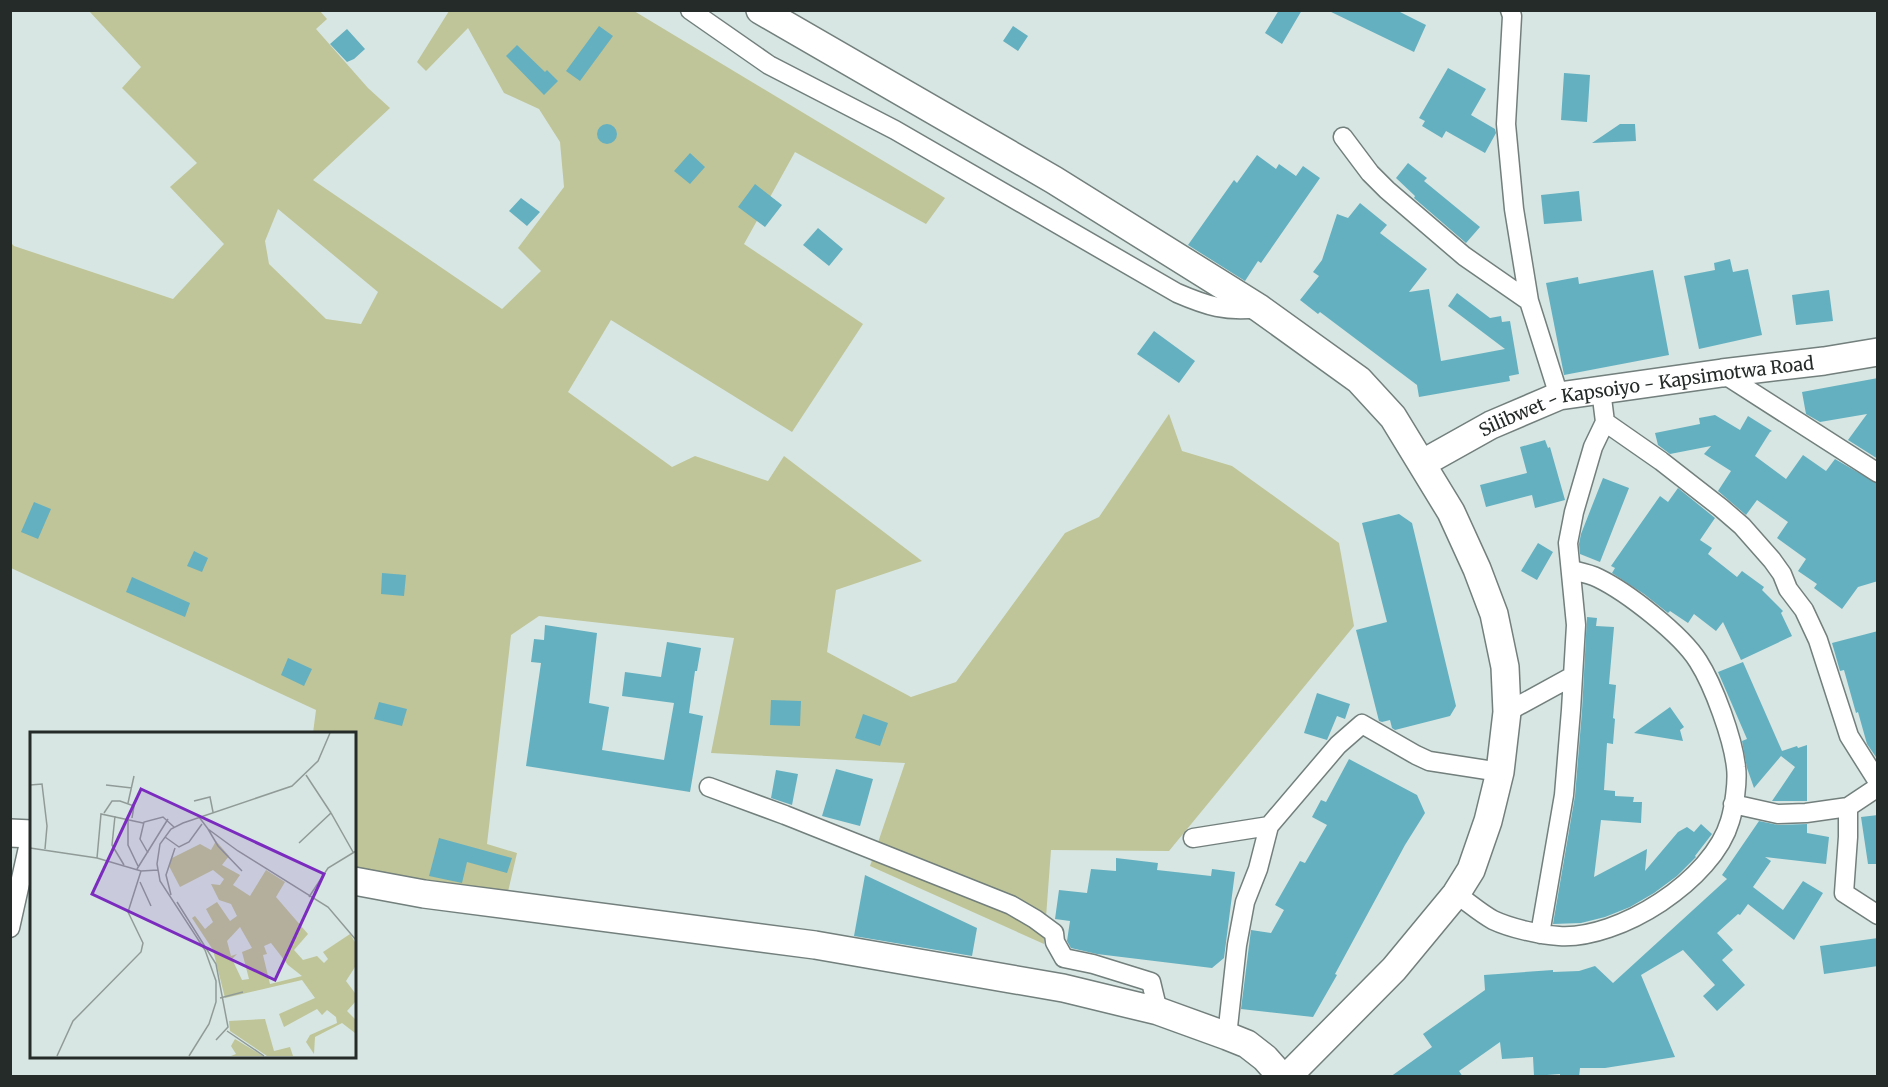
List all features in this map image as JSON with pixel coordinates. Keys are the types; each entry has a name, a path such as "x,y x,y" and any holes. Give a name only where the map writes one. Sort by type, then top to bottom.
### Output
{"main road":[{"path":"760,10 1054,180 1259,308 1359,380 1393,417 1451,512 1477,568 1494,614 1505,667 1507,712 1500,772 1488,821 1471,870 1456,894 1394,969 1288,1077"},
{"name":"Silibwet - Kapsoiyo - Kapsimotwa Road","path":"1423,463 1491,425 1559,396 1824,361 1878,351"},
{"path":"10,833 30,834"},
{"path":"356,881 424,894 815,945 1063,988 1158,1011 1247,1044 1265,1058 1281,1077"}],"street":[{"path":"690,10 770,65 895,130 1177,293 1206,306 1219,309 1259,308"},
{"path":"1510,10 1512,16 1506,124 1514,209 1529,301 1559,396"},
{"path":"1343,137 1370,173 1387,190 1464,256 1529,301"},
{"path":"1722,373 1878,473"},
{"path":"1540,934 1564,795 1576,625 1568,543 1574,512 1593,447 1605,422 1600,390"},
{"path":"1605,422 1661,461 1720,507 1742,526 1772,560 1814,630 1849,736 1878,782"},
{"path":"1456,894 1494,920 1540,934 1562,937 1589,934 1637,917 1662,904 1683,886 1712,855 1730,822 1736,768 1734,757 1715,693 1698,660 1679,639 1634,601 1596,577 1572,570"},
{"path":"1507,712 1572,677"},
{"path":"1227,1036 1237,945 1245,902 1258,869 1269,826 1338,745 1362,724 1429,761 1500,772"},
{"path":"709,787 785,814 1011,906 1054,933 1055,942 1064,958 1093,964 1151,982 1158,1011"},
{"path":"1733,804 1778,814 1806,813 1848,807 1878,787"},
{"path":"1848,807 1844,893 1878,915"},
{"path":"1193,838 1269,826"},
{"path":"10,928 30,838"}],"green space":[{"path":"89,11 320,11 327,19 316,29 368,88 390,108 313,180 502,309 541,271 518,248 564,187 560,142 539,109 504,93 468,28 426,71 417,62 449,11 634,11 945,198 926,224 795,152 744,244 863,324 792,432 611,320 568,392 672,467 695,456 768,481 784,456 922,561 836,590 827,652 911,697 956,682 1065,533 1099,517 1169,414 1182,451 1232,466 1339,543 1354,626 1169,851 1051,850 1044,944 870,866 905,763 711,753 734,638 539,616 511,635 487,844 517,853 507,896 356,874 356,732 313,732 316,710 11,568 10,242 14,246 173,299 224,244 170,187 197,163 122,88 141,67","holes":["278,209 378,292 361,324 326,319 269,264 265,241"]}],"building":[{"path":"1279,10 1302,10 1282,44 1265,33"},
{"path":"1327,10 1396,10 1426,25 1414,52"},
{"path":"599,26 613,36 580,81 566,71"},
{"path":"1013,26 1028,36 1018,51 1003,41"},
{"path":"347,29 365,49 347,62 330,44"},
{"path":"517,45 545,72 547,70 558,81 544,95 506,56"},
{"path":"1448,68 1486,89 1471,115 1495,129 1496,133 1485,153 1446,131 1442,138 1422,126 1425,121 1419,118"},
{"path":"1564,73 1590,75 1587,122 1561,120"},
{"path":"607,124 614,127 617,134 614,141 607,144 600,141 597,134 600,127"},
{"path":"1620,124 1635,124 1636,141 1592,143"},
{"path":"690,153 705,167 690,184 674,171"},
{"path":"1257,155 1276,169 1279,164 1296,176 1303,166 1320,178 1261,263 1258,261 1245,281 1188,245 1234,180 1237,183"},
{"path":"1408,163 1427,178 1424,181 1480,227 1466,243 1414,198 1415,196 1396,178"},
{"path":"755,184 782,205 765,227 738,207"},
{"path":"1579,191 1582,221 1544,224 1541,195"},
{"path":"521,198 540,212 527,226 509,211"},
{"path":"1360,203 1387,225 1380,233 1427,269 1409,292 1429,289 1441,361 1505,349 1448,306 1457,293 1490,318 1501,316 1502,322 1510,321 1519,374 1509,376 1510,381 1419,397 1417,385 1320,312 1318,314 1300,300 1319,276 1313,272 1322,260 1337,214 1348,218"},
{"path":"818,228 843,249 829,266 803,245"},
{"path":"1730,259 1733,272 1748,269 1762,335 1699,349 1684,276 1715,270 1714,263"},
{"path":"1653,270 1669,355 1564,375 1546,283 1578,277 1579,284"},
{"path":"1829,290 1833,321 1796,325 1792,295"},
{"path":"1154,331 1195,361 1179,383 1137,354"},
{"path":"1878,378 1878,459 1848,440 1867,414 1820,422 1806,414 1802,392"},
{"path":"1715,415 1740,430 1748,416 1772,431 1755,456 1786,479 1803,455 1826,471 1835,459 1878,484 1878,581 1858,587 1842,609 1814,588 1817,584 1798,571 1806,559 1777,538 1788,522 1757,500 1746,515 1718,491 1731,471 1704,454 1711,446 1670,454 1658,445 1655,433 1700,424 1699,418"},
{"path":"1545,440 1548,448 1550,447 1565,500 1535,508 1532,495 1486,507 1480,485 1527,473 1520,447"},
{"path":"1603,478 1629,488 1600,562 1580,554 1579,544"},
{"path":"1678,488 1715,518 1700,540 1712,548 1708,554 1737,577 1742,571 1764,587 1762,590 1783,611 1781,613 1792,636 1741,660 1723,622 1716,631 1694,614 1688,623 1670,611 1668,613 1612,573 1615,568 1611,566 1660,496 1668,502"},
{"path":"34,502 51,509 38,539 21,532"},
{"path":"1399,514 1412,523 1456,706 1450,716 1395,730 1390,720 1379,721 1356,630 1387,622 1362,523"},
{"path":"1538,543 1553,552 1537,580 1521,571"},
{"path":"194,551 208,558 202,572 187,566"},
{"path":"382,573 406,575 404,596 381,594"},
{"path":"132,577 190,603 185,617 126,592"},
{"path":"1587,617 1597,618 1596,626 1614,627 1609,684 1616,685 1613,718 1615,719 1613,744 1607,743 1604,790 1615,791 1615,796 1634,797 1633,802 1642,802 1641,823 1601,820 1594,877 1647,849 1645,871 1678,832 1687,827 1694,832 1701,824 1712,834 1696,857 1677,876 1630,907 1581,923 1553,924 1575,796"},
{"path":"545,625 597,633 589,703 609,707 602,750 664,760 674,703 622,696 625,672 661,677 667,642 701,648 689,713 703,716 690,792 526,766 541,663 531,662 534,639 544,640"},
{"path":"1878,631 1878,760 1867,744 1844,670 1840,671 1832,643"},
{"path":"288,658 312,669 304,686 281,675"},
{"path":"1743,662 1782,751 1807,745 1807,801 1772,801 1795,767 1781,756 1754,788 1747,768 1742,741 1747,739 1718,672"},
{"path":"1317,693 1350,704 1345,719 1337,716 1327,740 1304,733"},
{"path":"771,700 801,701 800,726 770,725"},
{"path":"379,702 407,709 402,726 374,719"},
{"path":"1670,707 1684,727 1680,730 1683,741 1634,733"},
{"path":"863,714 888,723 880,746 855,738"},
{"path":"1349,759 1417,795 1425,813 1405,845 1313,1017 1241,1009 1251,930 1271,933 1284,910 1275,905 1300,861 1305,863 1327,825 1312,817 1321,800 1326,802"},
{"path":"836,769 873,779 860,826 822,816"},
{"path":"776,770 798,774 792,805 771,798"},
{"path":"1878,815 1878,864 1868,864 1861,817"},
{"path":"1759,821 1778,825 1807,824 1807,833 1829,837 1826,864 1765,857 1771,861 1753,887 1783,910 1803,881 1823,893 1794,940 1748,904 1740,915 1738,914 1717,933 1733,950 1722,960 1745,985 1717,1011 1703,996 1715,985 1683,950 1641,975 1675,1057 1605,1068 1580,1068 1579,1077 1560,1077 1560,1074 1534,1076 1533,1057 1502,1059 1500,1042 1459,1071 1463,1077 1390,1077 1432,1047 1423,1034 1485,990 1484,975 1553,970 1553,972 1579,971 1595,966 1613,983 1727,879 1722,875"},
{"path":"439,838 512,858 507,873 467,862 462,883 429,876"},
{"path":"1116,858 1158,863 1157,870 1211,876 1212,869 1235,872 1224,958 1212,968 1097,954 1071,948 1067,941 1070,921 1055,919 1059,890 1087,893 1091,869 1116,871"},
{"path":"865,875 977,928 972,956 854,936"},
{"path":"1878,938 1878,966 1824,974 1820,946"}]}
